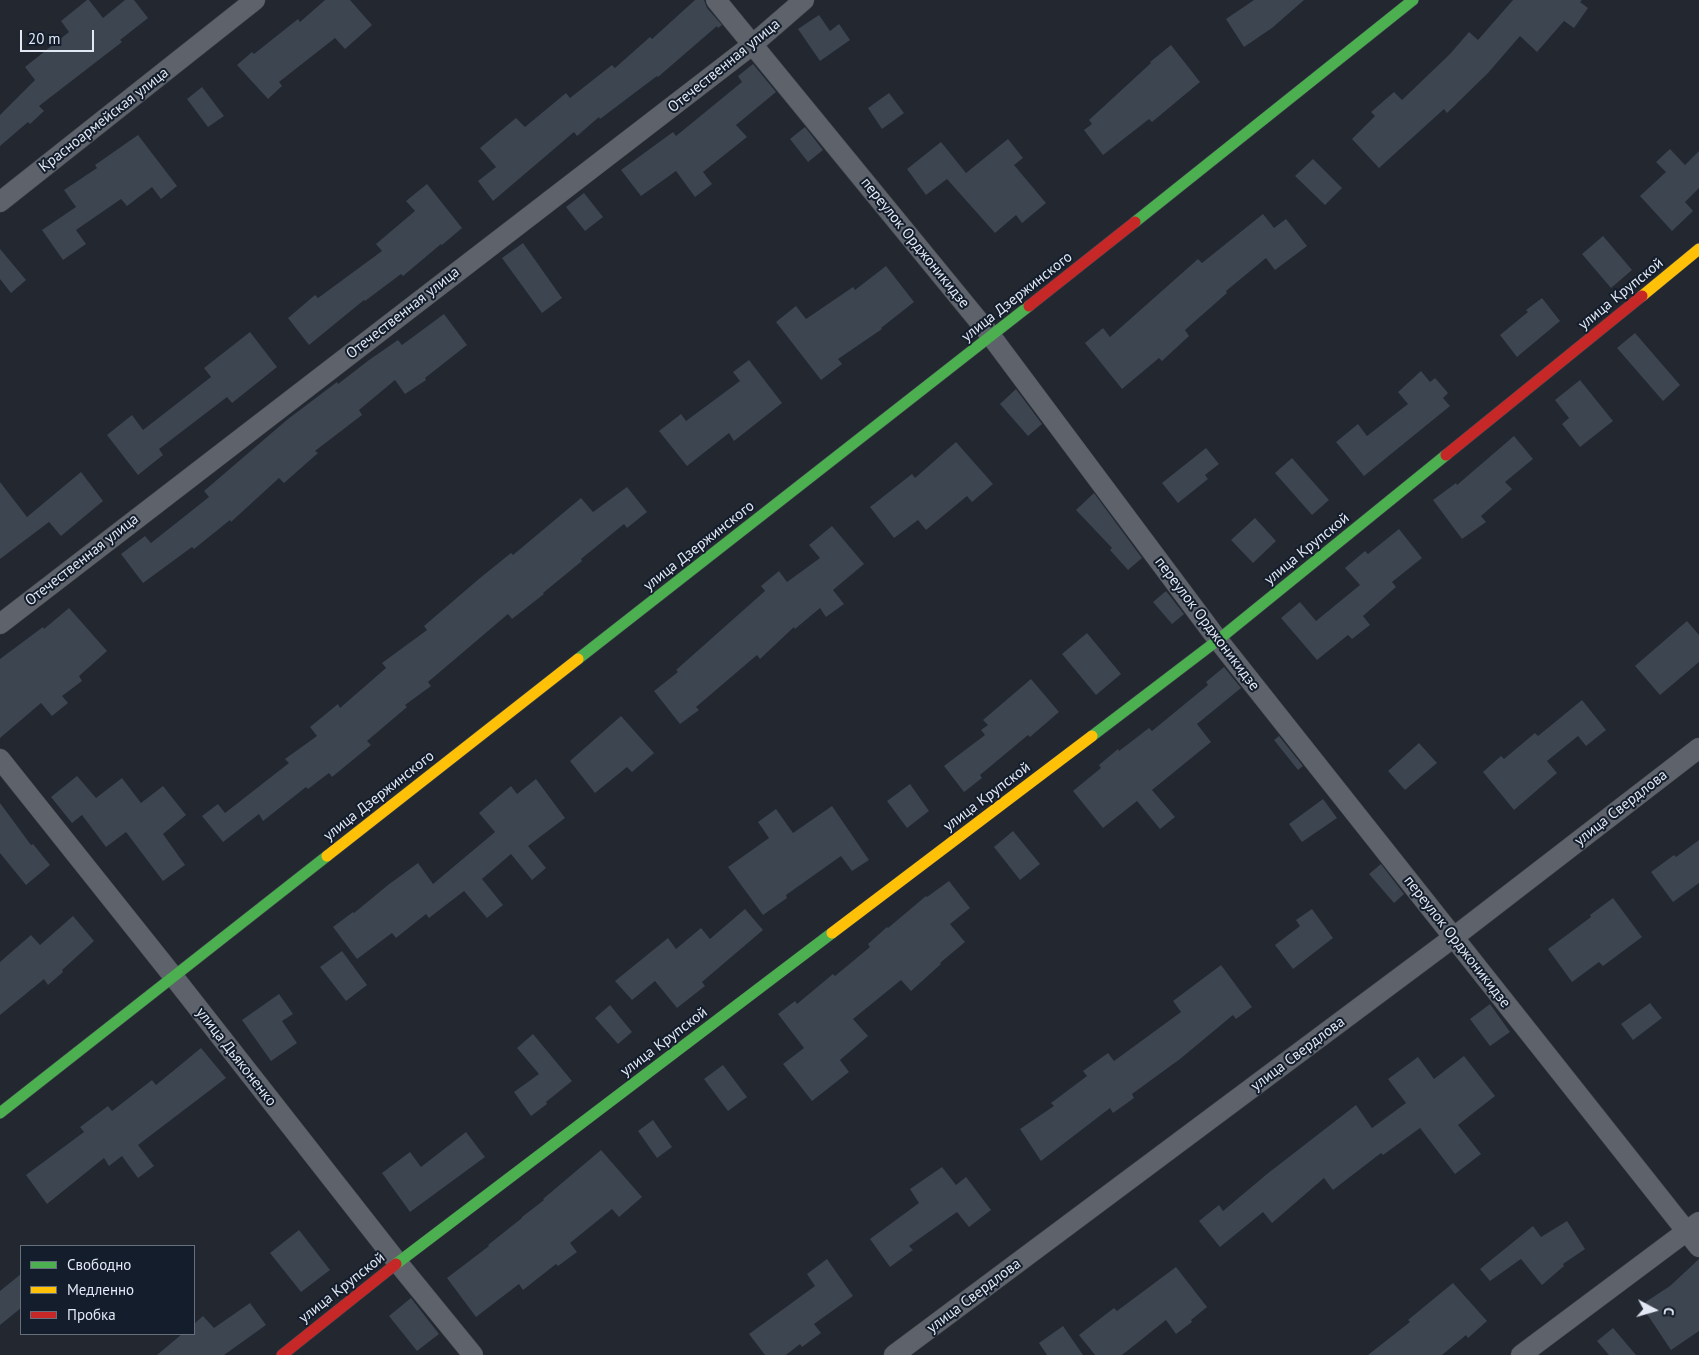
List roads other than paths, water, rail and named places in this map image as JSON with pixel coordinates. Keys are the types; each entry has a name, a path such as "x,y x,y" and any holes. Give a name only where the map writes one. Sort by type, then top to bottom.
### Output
{"street":[{"name":"Красноармейская улица","path":"0,202 256,0"},
{"name":"переулок Орджоникидзе","path":"716,0 992,336 1218,640 1454,937 1692,1227 1699,1247"},
{"name":"Отечественная улица","path":"0,624 752,45 804,0"},
{"name":"улица Дзержинского","path":"0,1113 992,336 1413,0"},
{"name":"улица Крупской","path":"282,1355 398,1263 1218,640 1699,249"},
{"name":"улица Свердлова","path":"894,1355 1454,937 1699,748"},
{"name":"улица Дьяконенко","path":"0,758 398,1263 473,1355"},
{"path":"1520,1355 1692,1227"}]}
